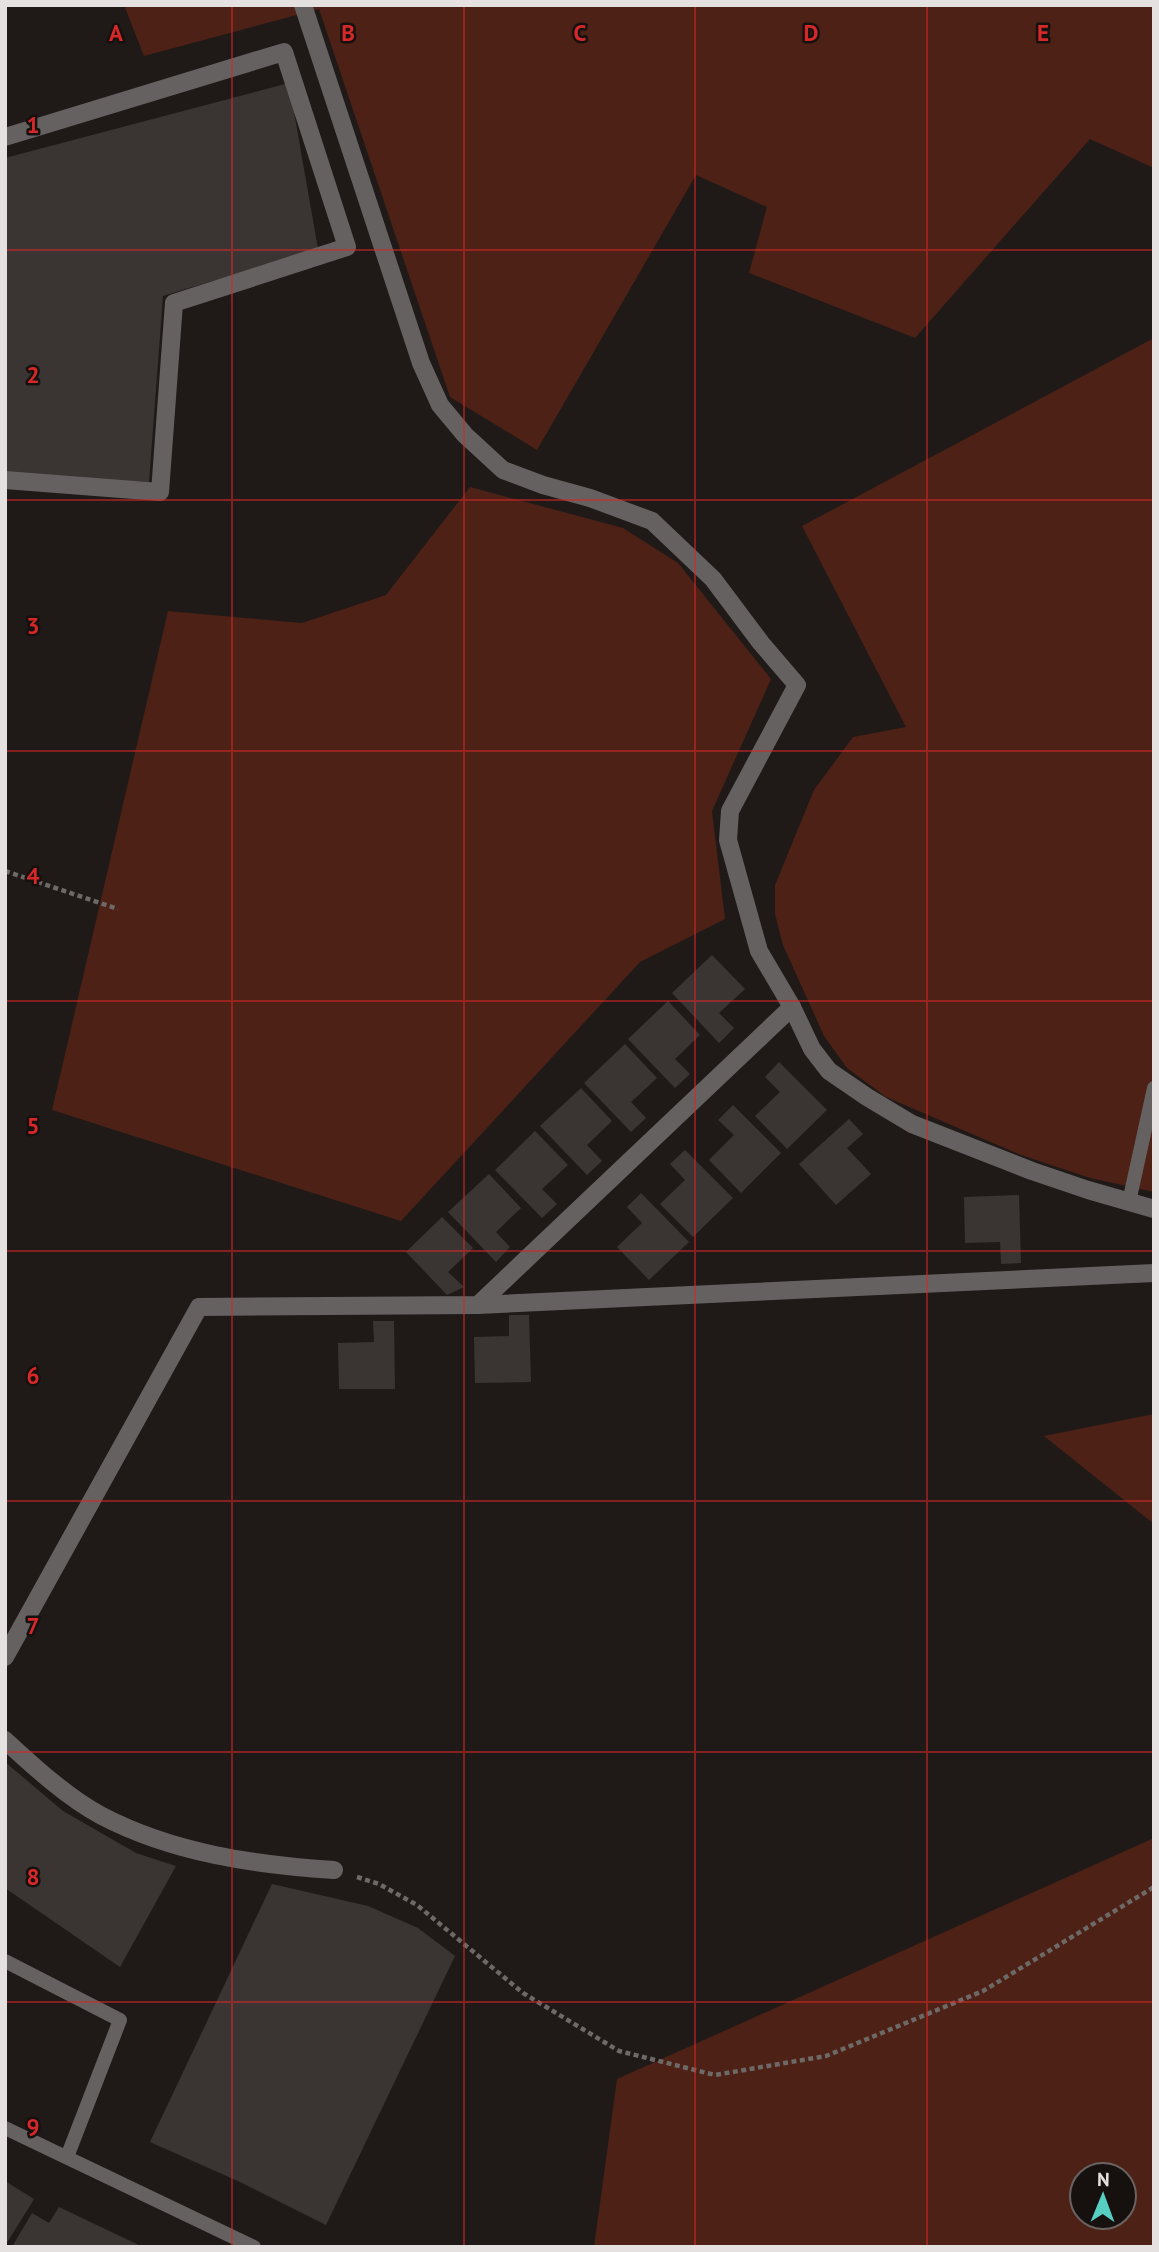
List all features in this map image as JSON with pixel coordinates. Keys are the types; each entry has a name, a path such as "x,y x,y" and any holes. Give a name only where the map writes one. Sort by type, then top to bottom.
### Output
{"street":[{"path":"303,5 421,363 440,405 465,435 503,470 590,498 652,522 713,579 761,643 797,685 730,811 728,840 759,951 792,1007 812,1049 829,1071 912,1124 1032,1171 1154,1209"},
{"path":"5,136 284,52 347,247 174,303 160,492 5,481"},
{"path":"478,1305 792,1007"},
{"path":"5,1657 199,1307 478,1305 1154,1273"},
{"path":"5,1740 40,1772 101,1815 183,1848 282,1867 334,1870"}],"lane":[{"path":"1129,1202 1154,1088"},
{"path":"5,1961 120,2020 67,2157"},
{"path":"5,2128 254,2247"}],"path":[{"path":"5,871 118,909"},
{"path":"334,1870 379,1884 416,1905 523,1993 619,2051 715,2075 827,2056 983,1991 1154,1887"}],"shaded area":[{"path":"124,5 1154,5 1154,168 1090,139 915,338 749,273 767,207 696,175 537,450 450,397 319,9 144,56"},
{"path":"1154,338 1154,1192 1090,1178 1021,1155 886,1097 847,1068 824,1036 783,945 775,914 775,885 814,790 853,737 906,727 802,526"},
{"path":"470,487 623,528 678,563 771,679 712,811 725,919 640,962 401,1221 52,1110 168,611 302,623 386,595"},
{"path":"1154,1414 1154,1524 1044,1436"},
{"path":"1154,1838 1154,2247 594,2247 617,2079"}],"building":[{"path":"289,83 318,249 163,296 149,482 5,476 5,158"},
{"path":"712,955 745,989 719,1013 734,1028 719,1043 672,993"},
{"path":"668,1001 700,1035 675,1059 690,1074 675,1088 628,1039"},
{"path":"625,1044 657,1078 631,1102 646,1118 631,1132 584,1083"},
{"path":"779,1062 827,1110 787,1149 755,1116 780,1092 765,1077"},
{"path":"581,1088 612,1121 587,1145 602,1161 587,1175 540,1126"},
{"path":"733,1105 781,1153 741,1193 709,1160 734,1135 718,1120"},
{"path":"849,1119 863,1134 847,1148 871,1174 836,1205 799,1164"},
{"path":"535,1131 568,1165 542,1189 557,1204 542,1218 495,1170"},
{"path":"685,1150 733,1198 693,1237 660,1204 685,1180 670,1164"},
{"path":"489,1174 521,1208 496,1232 510,1247 496,1262 448,1212"},
{"path":"641,1193 689,1242 649,1280 617,1247 642,1223 627,1207"},
{"path":"1019,1195 1021,1263 1001,1264 1000,1242 965,1243 964,1197"},
{"path":"442,1217 473,1248 448,1272 464,1287 447,1295 406,1252"},
{"path":"509,1315 529,1315 531,1382 475,1383 474,1337 509,1336"},
{"path":"373,1321 394,1321 395,1389 339,1389 338,1343 374,1342"},
{"path":"5,1762 63,1811 136,1853 176,1866 120,1967 5,1888"},
{"path":"272,1884 368,1906 418,1928 455,1956 326,2225 240,2182 150,2142"},
{"path":"5,2181 34,2199 5,2246"},
{"path":"59,2207 143,2247 12,2247 32,2213 49,2223"}]}
